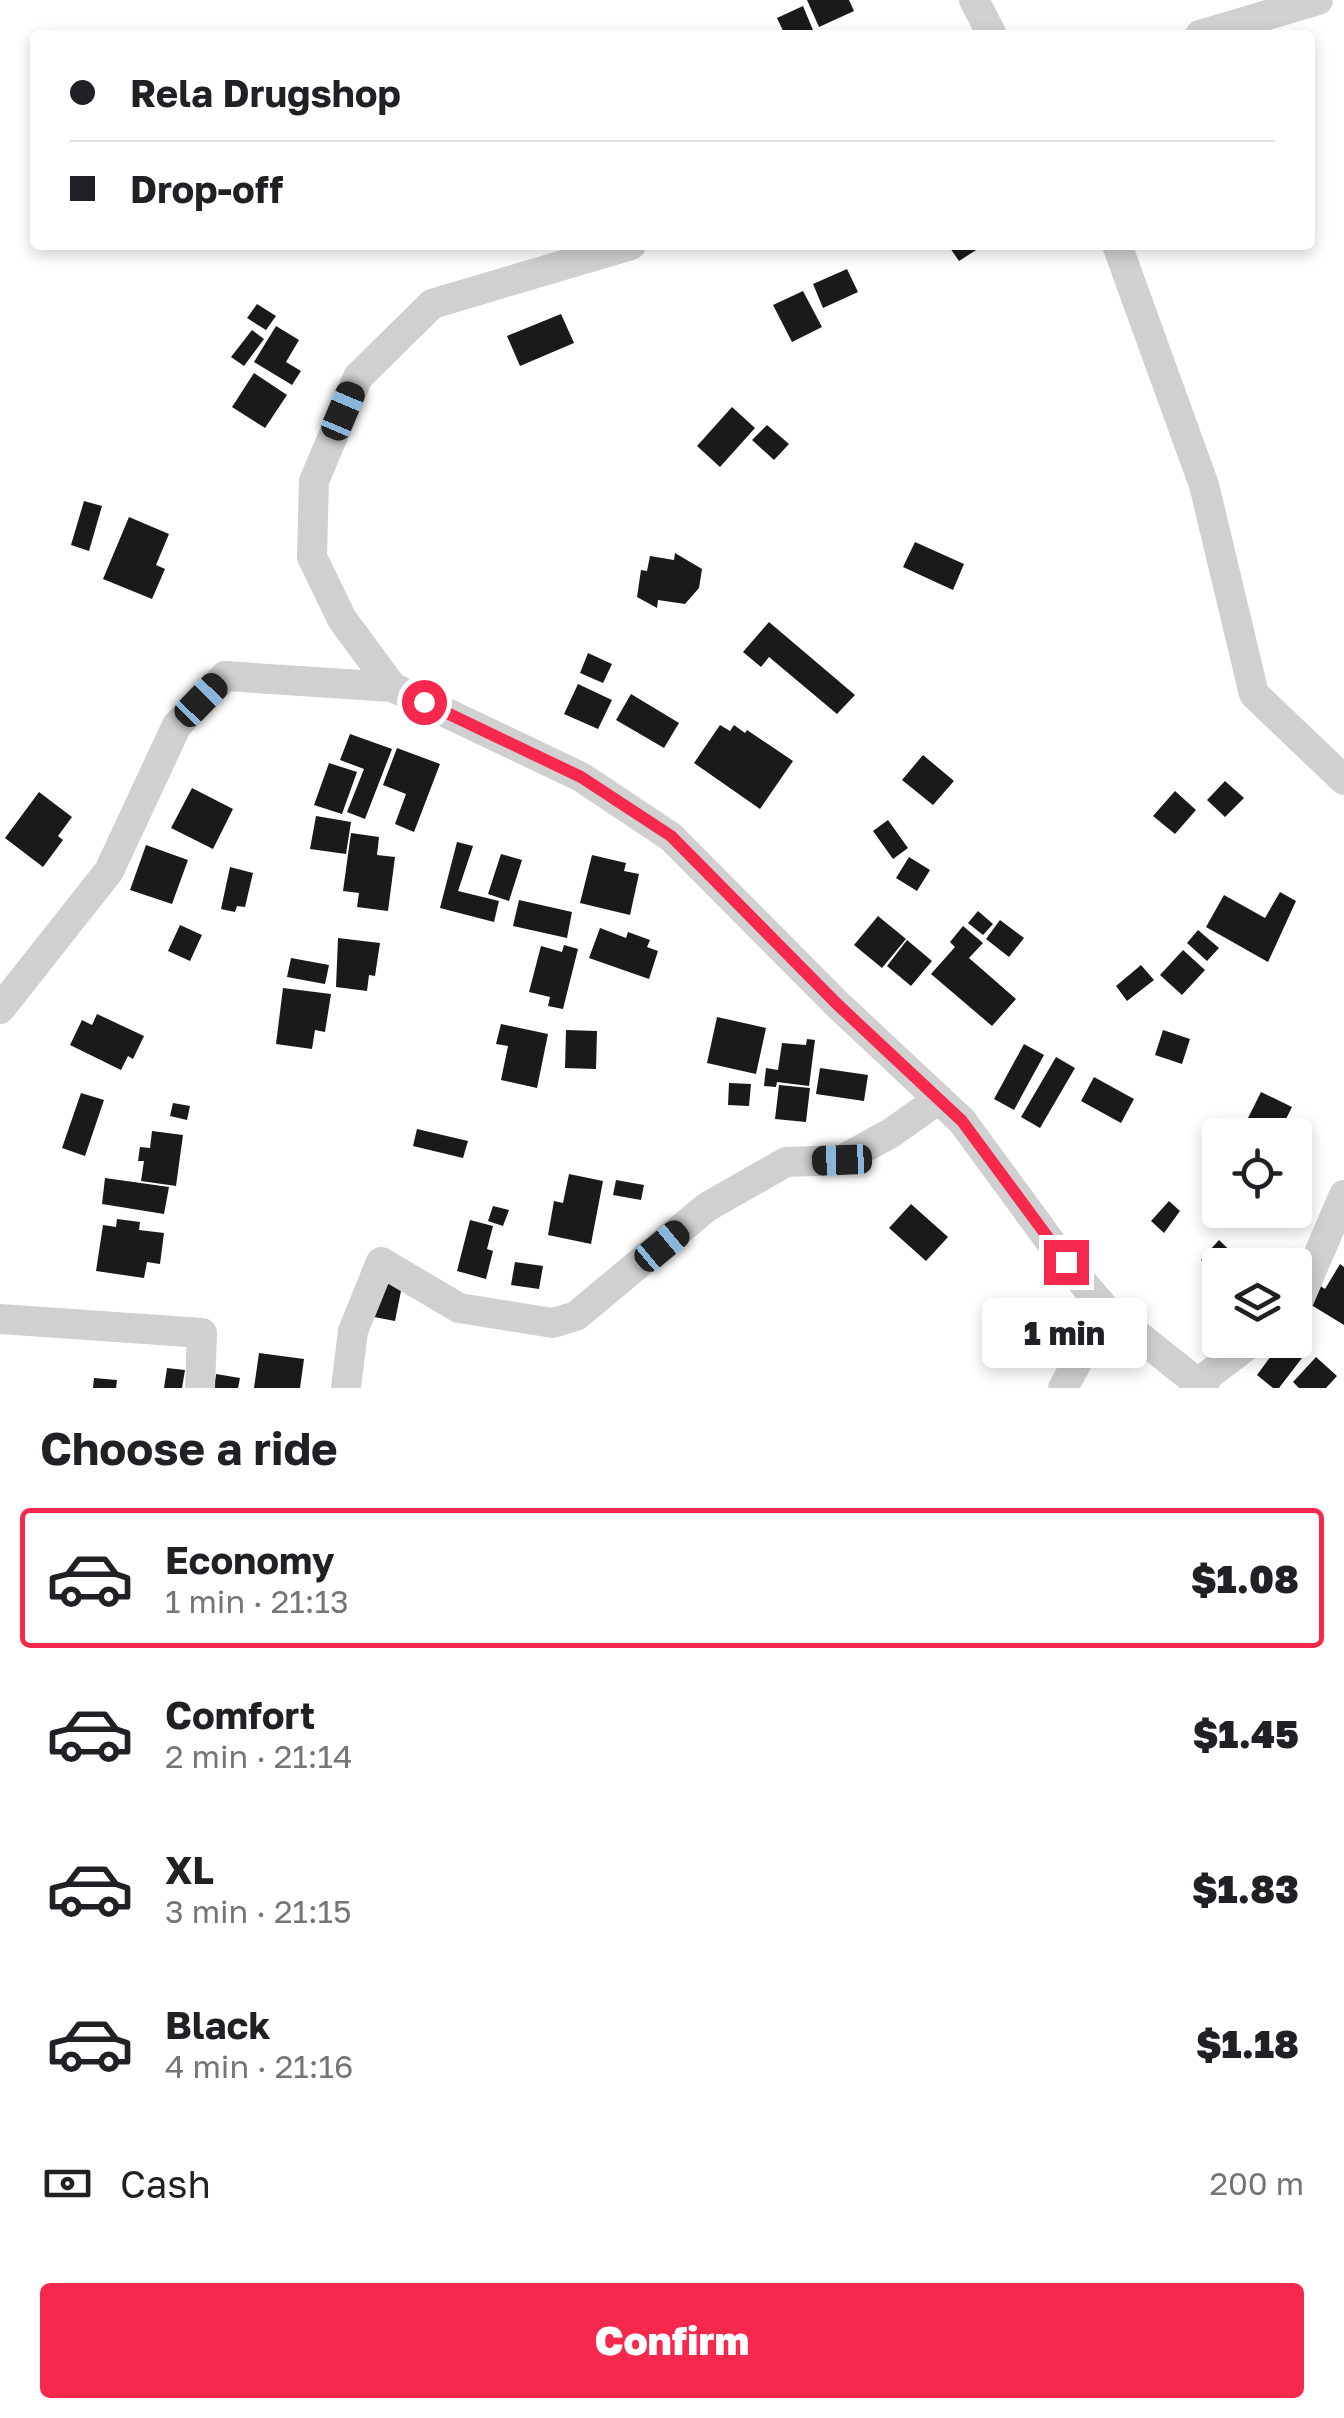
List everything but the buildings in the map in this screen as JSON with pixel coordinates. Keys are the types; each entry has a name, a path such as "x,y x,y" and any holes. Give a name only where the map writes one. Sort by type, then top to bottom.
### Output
{"street":[{"path":"974,0 989,30"},
{"path":"1217,30 1318,0"},
{"path":"392,686 342,619 312,557 314,481 358,376 432,304 614,250"},
{"path":"1119,250 1204,485 1254,694 1344,780"},
{"path":"0,1009 110,870 177,724 225,676 392,686 581,777 671,836 962,1121 1106,1310 1201,1386 1233,1358"},
{"path":"346,1388 353,1331 381,1262 459,1308 553,1323 576,1316 723,1198 786,1162 842,1160 890,1134 939,1100"},
{"path":"1312,1269 1344,1196"},
{"path":"1063,1388 1106,1310"},
{"path":"0,1319 202,1334 200,1388"}],"route":[{"path":"424,702 581,777 671,836 837,1004 962,1121 1066,1262"}]}
